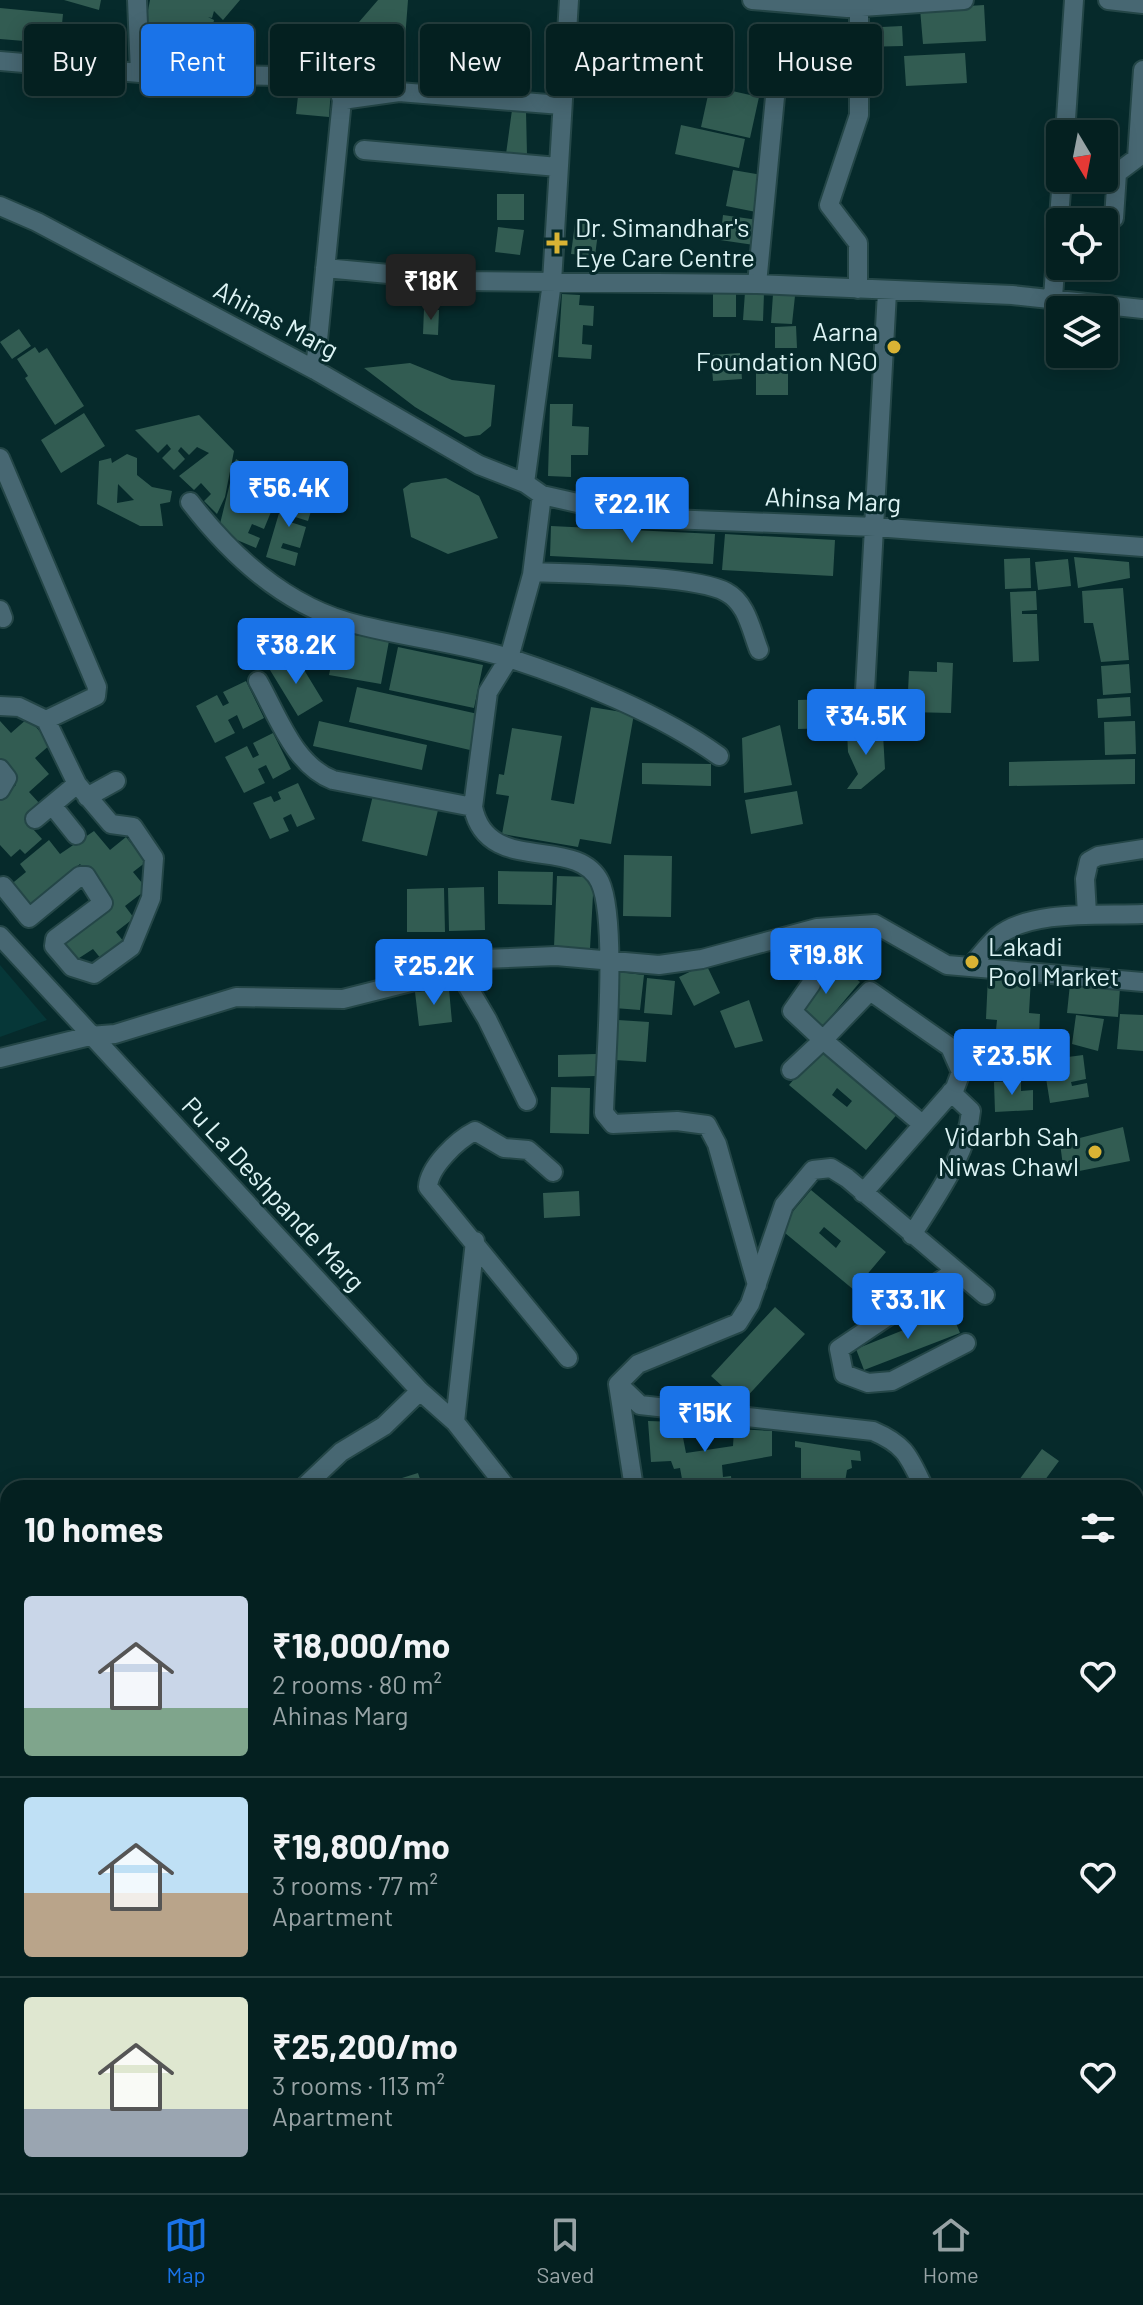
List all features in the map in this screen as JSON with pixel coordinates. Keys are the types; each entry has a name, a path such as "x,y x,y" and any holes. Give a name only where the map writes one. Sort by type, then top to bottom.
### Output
{"street":[{"path":"137,0 140,73"},
{"path":"525,483 552,282 569,0"},
{"path":"752,0 859,7 964,0"},
{"path":"1066,120 1074,0"},
{"path":"1108,0 1143,4"},
{"path":"858,289 858,243 829,205 859,115 859,7"},
{"path":"0,61 140,73 270,76"},
{"path":"1118,177 1121,167 1137,158 1143,69"},
{"path":"404,92 561,105"},
{"path":"315,370 339,96"},
{"path":"757,284 775,97"},
{"path":"364,150 558,167"},
{"path":"1053,296 1061,192"},
{"name":"Ahinas Marg","path":"0,206 37,222 315,370 479,465 525,483"},
{"path":"325,268 463,281 757,284 1046,297"},
{"path":"863,727 887,292"},
{"path":"1118,306 1143,309"},
{"path":"0,458 97,687 96,696 46,720"},
{"name":"Ahinsa Marg","path":"525,483 542,495 644,518 875,527 1143,547"},
{"path":"542,495 532,575 509,658 488,692 473,807 476,822 495,842 580,864 599,879 604,895 608,959 604,1113 613,1124 677,1121 707,1125 717,1144 757,1285"},
{"path":"190,502 215,534 252,569 298,599 346,621 509,658 664,719 719,756"},
{"path":"532,575 534,572 629,577 726,592 744,609 759,650"},
{"path":"258,681 298,752 314,772 333,780 473,807"},
{"path":"0,706 19,707 46,720 82,791 111,824 133,827 154,858 151,898 131,947 94,974 72,967 54,946 55,939 103,903 86,876 80,876 1,938"},
{"path":"0,769 7,778 0,790"},
{"path":"35,819 52,805 82,791 116,781"},
{"path":"52,805 76,835"},
{"path":"1087,914 1085,879 1089,861 1143,849"},
{"path":"3,886 29,918"},
{"path":"972,965 998,936 1023,924 1087,914 1143,914"},
{"path":"0,1058 90,1036 115,1034 236,997 343,999 458,970 483,959 608,959 659,965 702,959 817,928 875,924 936,961 1143,982"},
{"name":"Pu La Deshpande Marg","path":"1,938 420,1391 455,1422 501,1480"},
{"path":"458,970 487,1019 527,1101"},
{"path":"811,984 791,1009 922,1124"},
{"path":"791,1070 870,991 950,1047 961,1072 951,1092 863,1193"},
{"path":"912,1235 953,1167 970,1123 971,1111 951,1092"},
{"path":"553,1172 528,1150 504,1148 475,1131 464,1137 429,1176 428,1187 568,1358"},
{"path":"618,1384 638,1364 738,1323 750,1304 784,1205 813,1170 831,1168 985,1295"},
{"path":"455,1422 475,1241"},
{"path":"955,1271 839,1349 844,1374 868,1383 892,1381 966,1343"},
{"path":"618,1384 633,1480"},
{"path":"618,1384 640,1405 873,1431 896,1441 908,1453 920,1480"},
{"path":"311,1480 341,1452 384,1426 420,1391"}],"shaded area":[{"path":"0,965 47,1020 0,1037"}],"building":[{"path":"64,0 101,0 99,10"},
{"path":"150,0 240,0 223,20 214,11 212,18 208,17 214,20 213,24 145,24"},
{"path":"378,0 408,0 404,53 404,24 359,22"},
{"path":"984,5 986,41 923,44 920,9"},
{"path":"0,8 63,14 62,24 24,24 24,41 0,39"},
{"path":"902,26 903,46 882,46 882,27"},
{"path":"965,53 967,83 906,86 904,56"},
{"path":"733,91 759,97 750,138 701,127 708,96 733,96"},
{"path":"298,96 330,96 329,117 296,114"},
{"path":"512,110 526,111 527,155 506,154"},
{"path":"681,125 745,139 739,168 675,154"},
{"path":"733,170 762,175 756,212 726,206"},
{"path":"497,194 524,194 524,220 497,220"},
{"path":"723,215 758,220 754,245 720,240"},
{"path":"575,223 599,225 595,256 571,254"},
{"path":"498,227 524,230 520,255 495,252"},
{"path":"713,292 736,292 736,317 713,317"},
{"path":"745,292 764,293 763,321 743,320"},
{"path":"562,294 580,295 579,305 594,306 593,326 583,325 582,344 592,345 591,359 558,357"},
{"path":"773,294 795,296 792,324 771,323"},
{"path":"424,309 439,310 438,335 423,334"},
{"path":"796,326 797,348 775,348 775,327"},
{"path":"19,329 31,346 12,359 0,342"},
{"path":"35,347 39,353 47,348 84,406 55,425 25,378 28,376 17,359"},
{"path":"740,353 742,379 713,381 711,355"},
{"path":"410,363 452,380 495,385 491,426 480,435 465,437 415,407 364,368"},
{"path":"788,372 788,395 756,395 756,373"},
{"path":"550,404 573,404 572,426 589,427 588,455 571,455 571,477 548,476"},
{"path":"84,413 105,446 61,473 41,440"},
{"path":"199,415 234,451 225,497 217,514 204,501 211,494 201,483 194,490 179,476 209,453 197,447 189,455 181,447 178,451 185,459 174,470 162,458 171,449 167,444 158,453 135,430"},
{"path":"127,454 137,458 137,475 152,487 172,491 170,502 160,504 163,526 140,526 97,504 99,461 111,458 112,463","holes":["118,484 134,500 117,503"]},
{"path":"236,459 281,486 277,497 263,491 259,501 273,507 264,529 252,524 248,533 260,538 256,548 218,532 230,483 238,485 240,477 231,475"},
{"path":"446,478 479,496 498,538 448,554 411,537 403,489 411,483"},
{"path":"285,493 314,501 308,521 292,516 290,522 306,527 300,548 283,543 281,548 298,553 295,566 266,557"},
{"path":"551,526 715,534 713,564 550,556"},
{"path":"725,534 835,540 833,576 722,570"},
{"path":"1074,557 1129,562 1130,578 1078,588"},
{"path":"1030,558 1031,588 1005,589 1004,559"},
{"path":"1068,559 1071,586 1038,590 1035,562"},
{"path":"1123,588 1129,660 1101,662 1093,623 1084,623 1082,591"},
{"path":"1036,591 1037,610 1022,611 1022,614 1037,614 1039,661 1013,662 1010,592"},
{"path":"338,632 389,641 381,684 329,675"},
{"path":"398,647 483,665 474,708 389,690"},
{"path":"295,655 323,701 298,716 270,670"},
{"path":"937,662 953,663 951,713 907,712 909,671 937,672"},
{"path":"1129,664 1131,693 1103,695 1101,666"},
{"path":"246,681 264,718 243,729 237,715 228,720 235,733 215,743 196,706 217,695 223,706 229,703 223,692"},
{"path":"357,687 478,714 470,750 349,722"},
{"path":"1130,697 1131,716 1098,718 1097,699"},
{"path":"833,699 833,728 798,729 798,700"},
{"path":"591,707 634,714 611,844 580,839 578,847 502,834 509,796 496,794 499,774 504,775 512,728 562,736 551,800 574,804"},
{"path":"28,718 51,744 35,758 49,774 29,792 41,805 24,819 42,839 25,854 20,849 11,857 0,845 0,799 16,785 0,764 0,721 11,733"},
{"path":"319,721 427,745 422,770 313,746"},
{"path":"1135,721 1136,754 1105,755 1104,722"},
{"path":"780,725 792,785 744,793 742,738"},
{"path":"847,731 883,734 885,769 861,789 847,789 858,774 848,752"},
{"path":"273,733 291,769 273,779 266,765 258,769 265,783 244,793 225,757 247,746 253,758 259,755 253,743"},
{"path":"1135,759 1135,784 1009,786 1009,762"},
{"path":"642,763 711,764 711,786 642,784"},
{"path":"298,783 315,819 297,827 291,814 283,818 289,831 270,839 253,803 271,796 274,802 281,799 278,792"},
{"path":"374,791 439,806 427,856 362,841"},
{"path":"797,791 803,824 751,834 745,800"},
{"path":"94,831 110,850 126,837 146,862 133,872 147,889 125,906 134,918 116,932 124,942 102,960 93,949 73,962 59,944 110,902 80,864 61,879 64,883 28,909 9,886 26,872 20,864 49,840 60,854"},
{"path":"624,855 672,856 671,917 623,916"},
{"path":"498,871 553,872 552,905 498,904"},
{"path":"557,876 594,877 590,949 554,947"},
{"path":"484,887 485,930 449,931 448,888"},
{"path":"444,888 445,932 407,932 407,889"},
{"path":"835,961 860,982 818,1032 792,1010"},
{"path":"706,964 720,993 694,1006 679,977"},
{"path":"618,972 644,975 640,1010 614,1008"},
{"path":"988,976 1031,978 1029,1013 1040,1014 1039,1039 1011,1038 1012,1031 996,1030 997,1020 986,1019"},
{"path":"647,978 675,981 672,1015 644,1013"},
{"path":"1070,984 1120,988 1118,1017 1067,1013"},
{"path":"449,989 452,1022 419,1026 415,992"},
{"path":"749,1000 763,1041 735,1048 720,1011"},
{"path":"1120,1014 1143,1015 1143,1051 1117,1049"},
{"path":"1076,1015 1104,1019 1098,1051 1072,1044"},
{"path":"618,1020 649,1022 646,1062 615,1060"},
{"path":"822,1046 900,1111 866,1150 789,1085","holes":["837,1088 852,1101 847,1107 832,1095"]},
{"path":"1067,1049 1068,1057 1083,1055 1086,1079 1071,1082 1072,1086 1087,1083 1089,1097 1050,1103 1042,1053"},
{"path":"596,1054 596,1076 558,1077 558,1055"},
{"path":"1021,1081 1021,1091 1033,1090 1033,1110 995,1112 994,1082"},
{"path":"551,1087 590,1088 589,1134 550,1133"},
{"name":"Vidarbh Sah Niwas Chawl","path":"1123,1127 1130,1161 1064,1174 1060,1143"},
{"path":"811,1190 886,1252 854,1290 779,1228","holes":["824,1227 841,1241 836,1248 819,1233"]},
{"path":"579,1191 580,1216 544,1218 543,1193"},
{"path":"775,1307 805,1334 741,1403 711,1376"},
{"path":"951,1311 960,1333 864,1370 856,1349"},
{"path":"648,1421 680,1422 686,1453 733,1446 734,1429 772,1431 772,1456 722,1465 723,1477 731,1476 731,1480 678,1480 682,1479 680,1468 674,1469 671,1461 651,1462"},
{"path":"795,1441 860,1451 861,1461 851,1460 852,1468 847,1470 845,1480 801,1480 801,1448 795,1447"},
{"path":"1042,1449 1059,1461 1045,1480 1019,1480"},
{"path":"418,1473 420,1480 396,1480"}],"place":[{"name":"Dr. Simandhar's Eye Care Centre","path":"557,243"},
{"name":"Aarna Foundation NGO","path":"894,347"},
{"name":"Lakadi Pool Market","path":"972,962"},
{"name":"Vidarbh Sah Niwas Chawl","path":"1095,1152"}]}
